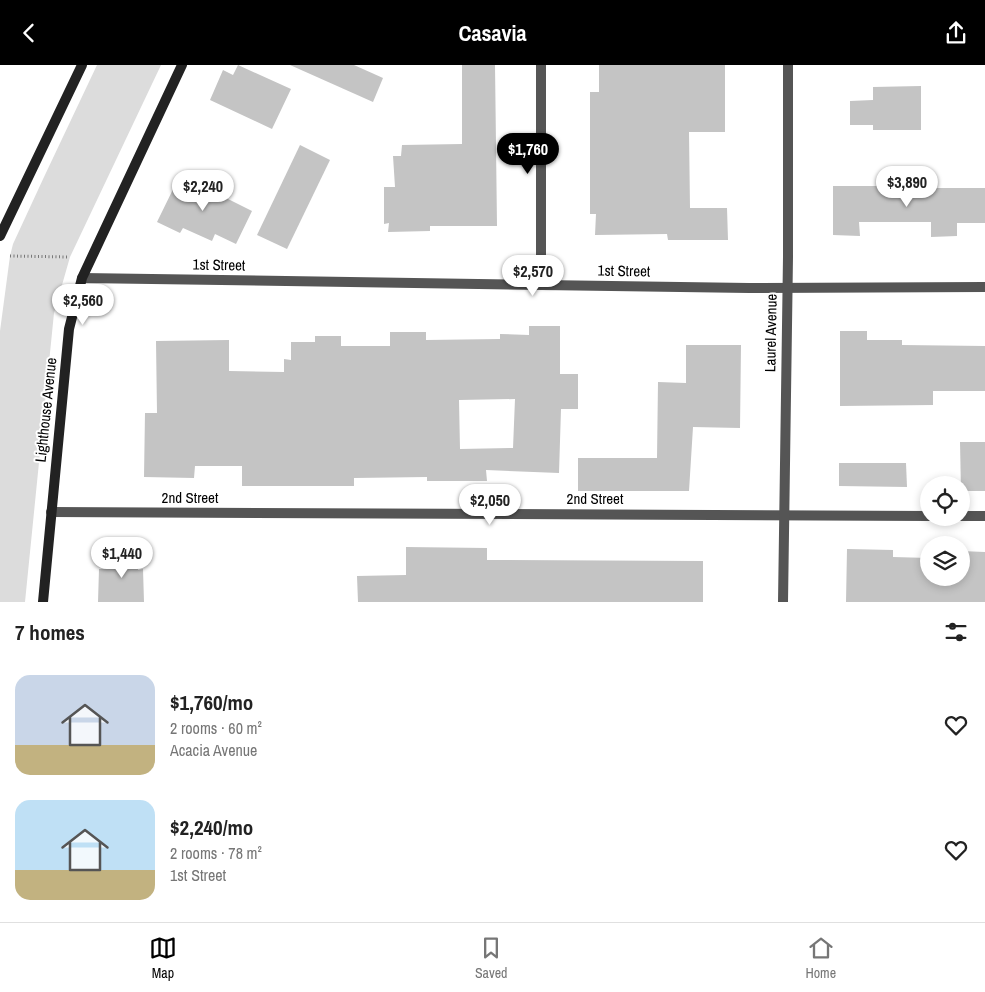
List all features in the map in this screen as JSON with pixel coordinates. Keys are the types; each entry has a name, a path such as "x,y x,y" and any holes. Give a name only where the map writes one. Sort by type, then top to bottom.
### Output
{"main road":[{"path":"0,236 82,65"},
{"name":"Lighthouse Avenue","path":"43,602 70,329 82,278 182,65"}],"street":[{"path":"541,65 541,284"},
{"name":"Laurel Avenue","path":"783,602 788,65"},
{"name":"1st Street","path":"82,278 787,288 985,287"},
{"name":"2nd Street","path":"51,512 920,516"},
{"path":"970,516 985,516"}],"path":[{"path":"10,256 70,257"}],"shaded area":[{"path":"97,65 161,65 70,257 54,313 25,602 0,602 0,331 10,256 13,244"}],"building":[{"path":"238,65 291,89 272,129 210,100 223,70 233,75"},
{"path":"290,65 354,65 383,78 373,102"},
{"path":"462,65 495,65 497,226 430,226 430,231 388,232 389,223 384,224 384,187 395,187 393,156 401,156 402,145 462,144"},
{"path":"599,65 725,65 725,132 689,132 690,208 727,208 728,240 668,240 667,234 595,235 596,214 590,214 590,92 599,92"},
{"path":"921,86 921,130 873,130 873,125 850,125 850,101 873,100 873,87"},
{"path":"300,145 330,160 287,249 257,235"},
{"path":"180,175 252,211 236,244 215,234 212,241 183,228 180,233 157,222"},
{"path":"833,186 985,188 985,223 957,223 957,236 931,237 931,222 859,222 860,236 833,235"},
{"path":"529,326 560,326 560,374 578,374 578,409 561,409 559,473 486,470 487,481 427,481 427,477 354,478 354,486 242,486 242,466 195,466 194,478 144,477 145,413 157,413 156,341 229,340 229,371 284,372 284,359 291,360 291,342 315,342 315,336 341,336 341,346 390,346 390,332 426,332 426,340 500,339 500,334 529,335","holes":["515,399 513,448 460,449 459,400"]},
{"path":"840,331 867,331 867,340 902,340 902,345 985,346 985,391 933,391 933,405 840,406"},
{"path":"686,345 741,345 740,428 693,427 689,491 578,491 578,458 657,458 658,382 686,383"},
{"path":"960,442 985,442 985,491 970,491 970,476 961,476"},
{"path":"839,463 906,463 907,487 839,486"},
{"path":"406,547 487,548 487,560 703,561 703,602 358,602 357,576 406,575"},
{"path":"847,549 893,550 893,557 920,558 920,586 970,586 970,551 985,552 985,602 846,602"},
{"path":"138,552 138,570 143,569 144,602 98,602 99,569 108,569 108,553"}]}
